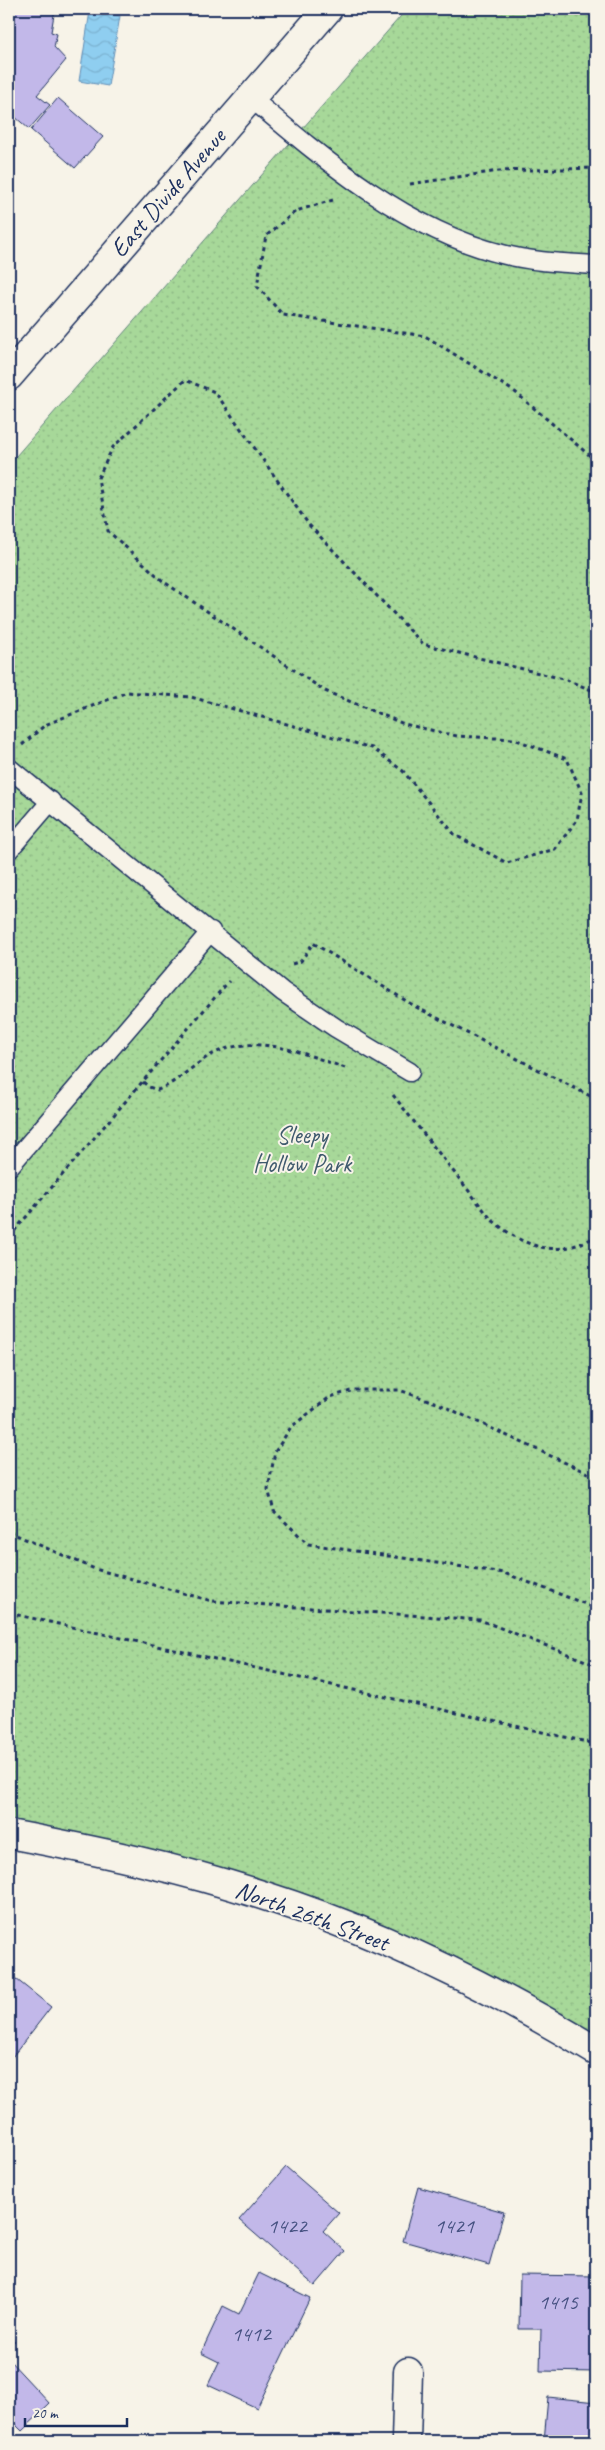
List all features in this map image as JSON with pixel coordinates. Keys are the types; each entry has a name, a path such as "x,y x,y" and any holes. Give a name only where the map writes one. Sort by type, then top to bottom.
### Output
{"street":[{"name":"East Divide Avenue","path":"9,376 328,9"},
{"name":"North 26th Street","path":"9,1834 120,1856 192,1874 262,1895 333,1920 469,1979 537,2015 596,2051"},
{"path":"406,2441 408,2372"}],"lane":[{"path":"251,98 323,158 367,190 405,213 447,234 501,254 552,262 596,265"},
{"path":"9,768 211,931 283,992 410,1072"},
{"path":"9,850 51,801"},
{"path":"9,1167 211,931"}],"path":[{"path":"596,168 499,171 367,190 296,211 266,236 257,286 283,315 425,336 515,392 596,461"},
{"path":"16,751 45,724 127,692 191,697 372,748 403,771 455,835 507,863 555,849 577,820 582,793 568,759 514,739 457,736 404,724 325,691 164,582 108,531 98,478 113,447 185,380 215,392 309,525 423,644 567,680 596,692"},
{"path":"290,964 301,961 313,943 416,1007 596,1100"},
{"path":"9,1237 247,961"},
{"path":"143,1081 149,1087 158,1090 215,1053 230,1046 248,1044 265,1044 286,1048 351,1070"},
{"path":"391,1093 491,1219 503,1230 532,1246 548,1248 576,1245 596,1236"},
{"path":"596,1477 437,1403 399,1390 354,1390 330,1397 291,1427 274,1452 268,1489 274,1511 308,1544 504,1574 596,1608"},
{"path":"9,1532 95,1569 212,1601 480,1620 596,1664"},
{"path":"9,1613 596,1744"}],"green space":[{"name":"Sleepy Hollow Park","path":"407,9 596,9 596,2051 402,1949 9,1834 9,464"}],"water":[{"path":"90,11 120,16 108,86 79,81"}],"building":[{"path":"9,9 55,9 51,32 57,34 54,47 66,60 37,95 50,105 29,129 14,116 9,121 9,55 12,52"},
{"path":"58,98 103,137 75,168 31,130"},
{"path":"11,1975 51,2007 9,2061 9,1978"},
{"path":"286,2167 339,2213 323,2231 345,2251 315,2286 239,2220"},
{"path":"418,2187 504,2212 489,2265 403,2241"},
{"path":"259,2273 310,2298 257,2408 208,2385 219,2362 201,2353 223,2306 239,2314"},
{"path":"520,2275 596,2276 596,2372 540,2371 541,2329 519,2329"},
{"path":"9,2335 15,2341 9,2346"},
{"path":"9,2360 50,2404 22,2431 9,2418"},
{"path":"548,2397 596,2402 594,2441 544,2441"}]}
